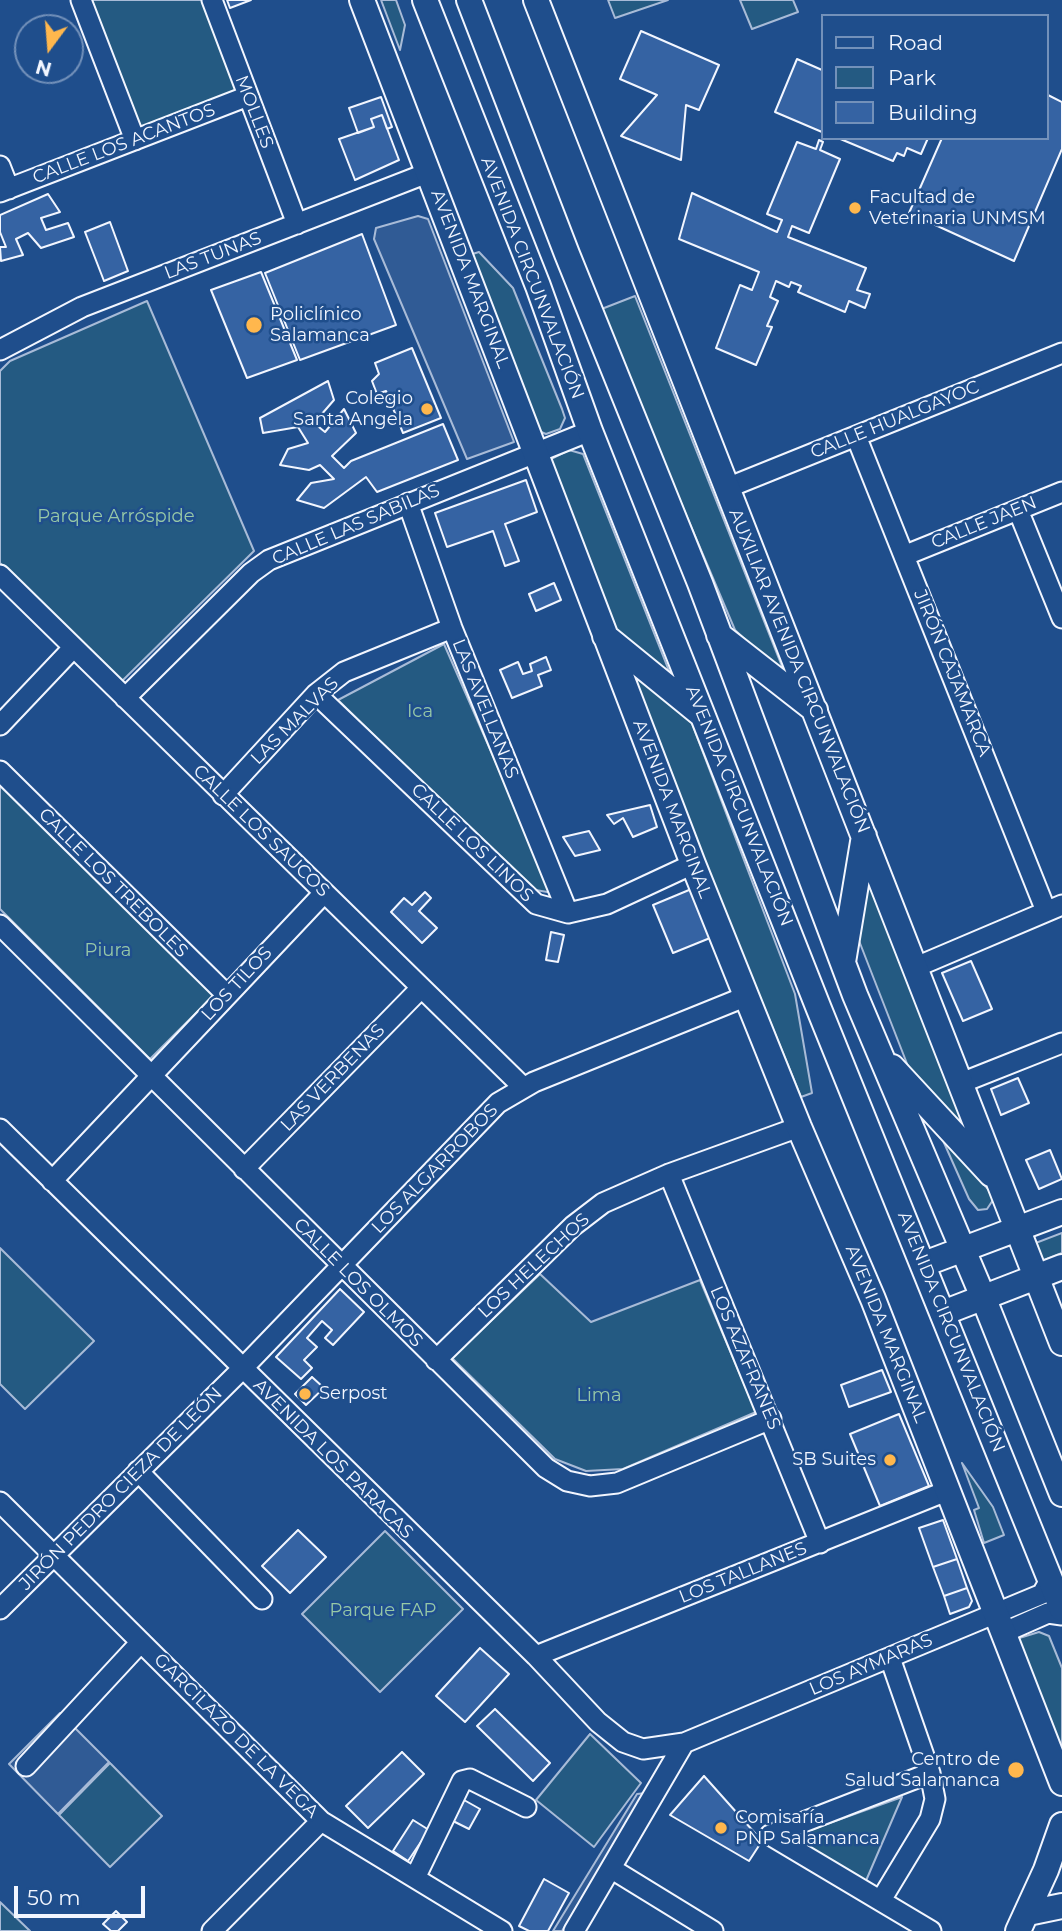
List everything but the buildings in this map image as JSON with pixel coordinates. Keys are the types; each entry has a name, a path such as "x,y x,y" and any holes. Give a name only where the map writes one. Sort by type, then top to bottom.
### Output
{"main road":[{"name":"AVENIDA MARGINAL","path":"362,0 693,864 799,1127 873,1299 1062,1783"},
{"name":"AVENIDA CIRCUNVALACIÓN","path":"425,0 538,286 590,431 1062,1609"},
{"path":"469,0 719,635 843,963 1062,1494"},
{"name":"AUXILIAR AVENIDA CIRCUNVALACIÓN","path":"536,0 1062,1343"},
{"path":"719,635 815,711"},
{"path":"605,636 703,715"},
{"path":"843,963 864,835"},
{"path":"879,1053 1001,1184"},
{"path":"924,1264 1062,1212"},
{"path":"943,1313 1062,1267"},
{"path":"1023,1922 1062,1825"},
{"path":"1023,1922 1062,1906"}],"street":[{"path":"82,0 135,140"},
{"name":"MOLLES","path":"212,0 297,224"},
{"name":"CALLE LOS ACANTOS","path":"4,191 248,96"},
{"path":"0,166 4,191"},
{"name":"LAS TUNAS","path":"0,350 82,307 430,172"},
{"name":"CALLE HUALGAYOC","path":"727,488 1062,353"},
{"name":"CALLE LAS SABILAS","path":"125,698 251,573 269,560 590,431"},
{"name":"JIRÓN CAJAMARCA","path":"856,436 1054,908"},
{"name":"CALLE JAEN","path":"906,555 1062,492"},
{"name":"LAS AVELLANAS","path":"408,503 452,628 568,913"},
{"path":"1018,510 1062,618"},
{"name":"CALLE LOS SAUCOS","path":"0,575 523,1087"},
{"name":"LAS MALVAS","path":"223,794 316,694 344,672 452,628"},
{"path":"0,725 74,648"},
{"name":"CALLE LOS LINOS","path":"316,694 536,904 568,913"},
{"name":"CALLE LOS TREBOLES","path":"0,771 227,995"},
{"path":"568,913 635,894 693,864"},
{"name":"LOS TILOS","path":"52,1181 324,893"},
{"path":"916,967 1054,908"},
{"name":"CALLE LOS OLMOS","path":"0,925 546,1468 567,1481 590,1486 617,1483 771,1419"},
{"name":"LAS VERBENAS","path":"244,1169 422,988"},
{"name":"LOS ALGARROBOS","path":"242,1369 498,1103 523,1087 747,996"},
{"path":"961,1083 1062,1044"},
{"name":"LOS HELECHOS","path":"436,1360 573,1226 603,1203 669,1174 799,1127"},
{"name":"AVENIDA LOS PARACAS","path":"0,1129 536,1656 598,1722 623,1742 643,1749 684,1743"},
{"name":"LOS AZAFRANES","path":"669,1174 820,1543"},
{"name":"JIRÓN PEDRO CIEZA DE LEÓN","path":"0,1609 242,1369"},
{"path":"138,1471 262,1599"},
{"name":"LOS TALLANES","path":"536,1656 949,1490"},
{"name":"GARCILAZO DE LA VEGA","path":"0,1502 321,1821 502,1931"},
{"name":"LOS AYMARAS","path":"1001,1622 1042,1594 1051,1580"},
{"name":"LOS AYMARAS","path":"684,1743 890,1658 1001,1622 1048,1613 1062,1615"},
{"path":"26,1766 142,1642"},
{"path":"881,1900 930,1819 935,1799 930,1773 890,1658"},
{"path":"574,1931 684,1743"},
{"path":"930,1773 770,1835 931,1931"},
{"path":"415,1878 465,1779 526,1807"},
{"path":"217,1926 321,1821"},
{"path":"612,1870 713,1931"},
{"path":"217,1926 240,1931"}],"green space":[{"path":"207,0 243,94 139,132 88,2"},
{"path":"381,0 396,0 405,25 400,50"},
{"path":"608,0 668,0 615,18"},
{"path":"740,0 793,0 798,12 752,29"},
{"path":"479,252 513,288 565,418 560,429 546,434 534,429 466,256"},
{"path":"635,296 787,679 735,630 599,310"},
{"name":"Parque Arróspide","path":"147,301 254,551 119,684 0,563 0,371 10,361"},
{"path":"569,450 583,454 673,681 625,645 604,617 551,459"},
{"name":"Ica","path":"444,644 553,893 530,889 338,700"},
{"path":"624,666 691,721 795,994 812,1093 801,1097"},
{"name":"Piura","path":"0,778 216,993 150,1059 0,909"},
{"path":"862,864 973,1149 920,1097 856,933"},
{"path":"941,1136 995,1197 987,1209 978,1210 969,1199"},
{"path":"1062,1233 1062,1253 1028,1266 1020,1249"},
{"path":"0,1248 94,1341 25,1409 0,1384"},
{"name":"Lima","path":"540,1274 591,1322 700,1280 756,1412 623,1469 586,1471 555,1459 452,1358"},
{"path":"962,1463 993,1507 1004,1535 984,1543 974,1510 979,1508"},
{"name":"Parque FAP","path":"385,1531 463,1609 380,1692 302,1614"},
{"path":"1039,1632 1049,1636 1062,1668 1062,1755 1016,1639"},
{"path":"590,1734 641,1783 594,1847 536,1800"},
{"path":"110,1763 162,1816 110,1867 59,1815"},
{"path":"902,1797 865,1883 785,1839"},
{"path":"0,1902 30,1931 0,1931"}],"shaded area":[{"path":"418,216 428,219 514,442 467,459 374,239 376,228"},
{"path":"60,1713 109,1762 58,1814 9,1764"},
{"path":"646,1793 562,1931 553,1931 637,1794"}],"place":[{"name":"Facultad de Veterinaria UNMSM","path":"855,208"},
{"name":"Policlínico Salamanca","path":"254,325"},
{"name":"Colegio Santa Angela","path":"427,409"},
{"name":"Serpost","path":"305,1394"},
{"name":"SB Suites","path":"890,1460"},
{"name":"Centro de Salud Salamanca","path":"1016,1770"},
{"name":"Comisaría PNP Salamanca","path":"721,1828"}]}
